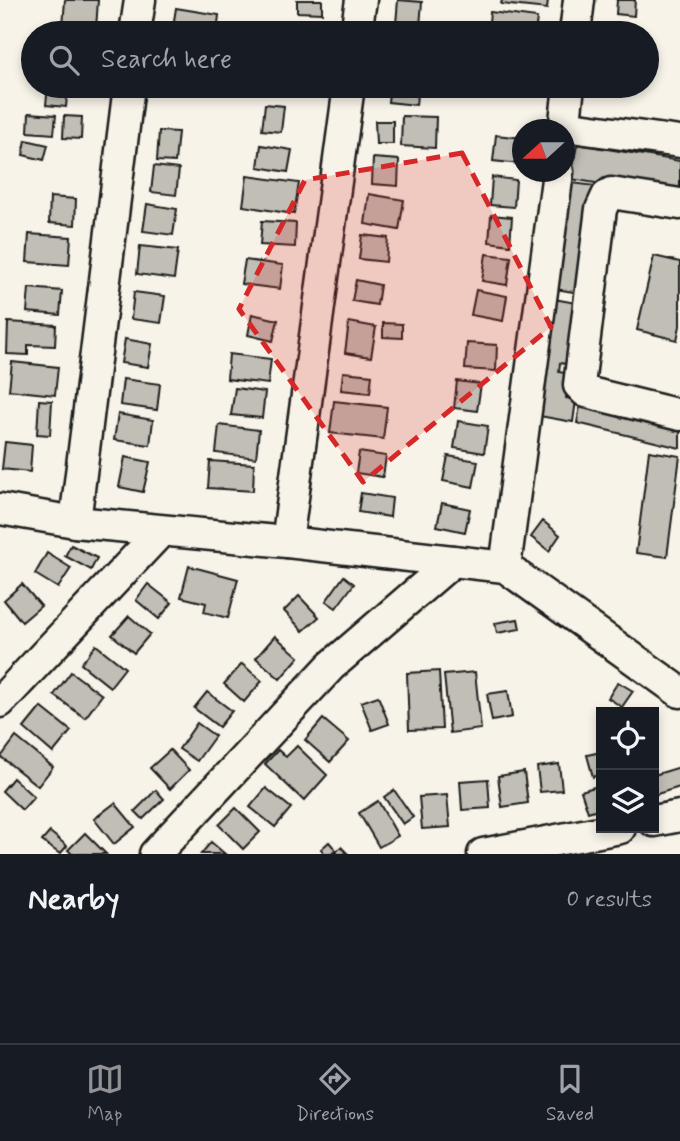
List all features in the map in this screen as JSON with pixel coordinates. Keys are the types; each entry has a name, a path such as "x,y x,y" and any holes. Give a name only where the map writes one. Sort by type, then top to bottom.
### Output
{"street":[{"path":"136,21 139,0"},
{"path":"357,21 360,0"},
{"path":"576,21 579,0"},
{"path":"75,522 128,98"},
{"path":"286,542 347,98"},
{"path":"565,119 568,98"},
{"path":"575,129 680,142"},
{"path":"505,567 557,182"},
{"path":"680,204 611,192 607,196 601,209 579,384 586,392 680,415"},
{"path":"542,290 590,298"},
{"path":"0,509 75,522 505,567 680,692"},
{"path":"0,702 160,531"},
{"path":"155,854 331,666 453,561"},
{"path":"659,820 680,816"},
{"path":"483,854 596,833"}],"highlighted area":[{"path":"462,153 551,327 363,482 239,309 305,180"}],"building":[{"path":"65,0 98,0 97,21 63,21"},
{"path":"297,0 322,0 322,13 297,12"},
{"path":"398,0 422,2 420,21 396,21"},
{"path":"502,0 548,0 547,9 501,4"},
{"path":"617,0 635,0 634,16 616,14"},
{"path":"176,8 219,15 218,21 174,21"},
{"path":"490,12 537,18 537,21 489,21"},
{"path":"47,98 67,98 66,107 46,105"},
{"path":"388,98 417,98 416,105 388,102"},
{"path":"265,104 284,106 281,132 262,130"},
{"path":"29,113 56,115 54,134 28,132"},
{"path":"64,116 82,117 81,139 63,138"},
{"path":"402,116 436,117 435,148 401,146"},
{"path":"375,121 393,121 393,144 376,144"},
{"path":"159,131 178,132 175,162 157,161"},
{"path":"496,135 512,137 512,163 493,161"},
{"path":"26,140 48,145 44,160 23,155"},
{"path":"577,144 680,161 680,190 638,190 575,180"},
{"path":"261,145 292,150 288,172 258,167"},
{"path":"373,158 399,160 398,186 372,184"},
{"path":"154,166 179,169 176,195 151,192"},
{"path":"247,176 299,183 294,214 243,206"},
{"path":"492,177 516,182 514,207 490,205"},
{"path":"564,182 596,186 580,293 549,288"},
{"path":"369,194 404,200 399,230 365,224"},
{"path":"50,197 76,199 75,225 49,223"},
{"path":"147,204 177,209 173,235 143,231"},
{"path":"491,215 512,217 510,245 489,242"},
{"path":"262,221 296,223 295,247 260,245"},
{"path":"29,234 71,237 69,265 27,262"},
{"path":"362,235 388,238 386,262 359,259"},
{"path":"140,246 178,250 174,279 137,274"},
{"path":"486,254 511,257 507,285 482,281"},
{"path":"654,256 680,262 680,326 677,340 637,330"},
{"path":"245,260 283,265 280,289 241,284"},
{"path":"356,280 380,285 377,305 352,301"},
{"path":"29,288 62,291 60,315 27,312"},
{"path":"476,290 507,296 503,321 471,315"},
{"path":"134,292 165,296 161,323 131,319"},
{"path":"554,299 576,303 568,355 573,355 571,365 560,363 559,372 570,374 566,398 576,400 573,422 534,415"},
{"path":"252,314 278,320 273,341 248,335"},
{"path":"8,322 56,325 55,346 28,345 28,355 7,354"},
{"path":"349,322 376,327 371,357 345,353"},
{"path":"383,323 402,324 402,338 383,337"},
{"path":"125,339 152,344 148,367 121,363"},
{"path":"467,343 497,345 496,371 465,369"},
{"path":"229,354 271,359 268,384 227,379"},
{"path":"12,362 58,367 55,395 9,390"},
{"path":"343,372 372,375 370,393 341,390"},
{"path":"123,379 160,384 157,410 120,405"},
{"path":"457,381 481,384 477,411 454,408"},
{"path":"235,388 265,392 262,418 231,415"},
{"path":"39,400 52,401 50,435 37,434"},
{"path":"334,401 387,407 383,439 330,433"},
{"path":"580,406 680,430 680,448 577,423"},
{"path":"118,414 153,420 150,445 114,440"},
{"path":"458,421 488,426 484,453 454,448"},
{"path":"219,425 259,430 256,458 216,453"},
{"path":"5,442 32,445 30,472 2,469"},
{"path":"649,451 680,456 667,557 636,553"},
{"path":"359,452 386,456 383,477 356,473"},
{"path":"448,456 478,461 473,487 443,481"},
{"path":"125,457 150,462 143,492 119,487"},
{"path":"210,461 254,464 253,491 208,488"},
{"path":"361,493 392,498 390,517 358,512"},
{"path":"442,503 470,509 465,532 437,526"},
{"path":"543,521 560,535 549,551 531,537"},
{"path":"71,545 97,558 91,570 65,556"},
{"path":"47,553 71,568 58,588 35,574"},
{"path":"189,566 238,579 228,618 204,612 206,603 181,597"},
{"path":"344,576 354,584 336,608 326,601"},
{"path":"22,584 41,606 22,622 4,600"},
{"path":"148,584 172,603 159,619 136,600"},
{"path":"299,596 319,617 303,631 284,611"},
{"path":"129,616 150,634 134,653 112,635"},
{"path":"518,619 520,629 497,633 495,623"},
{"path":"275,636 299,657 280,679 256,658"},
{"path":"96,645 125,668 110,687 81,664"},
{"path":"242,664 262,681 244,702 224,684"},
{"path":"439,671 442,729 409,730 407,673"},
{"path":"71,672 102,695 85,718 54,695"},
{"path":"475,672 481,729 450,733 444,675"},
{"path":"618,682 633,691 622,707 608,698"},
{"path":"508,691 512,717 492,721 487,694"},
{"path":"207,692 232,711 219,727 194,708"},
{"path":"378,696 389,724 372,730 361,702"},
{"path":"41,707 71,731 53,753 24,728"},
{"path":"323,719 349,741 330,762 305,740"},
{"path":"197,723 215,736 197,761 179,749"},
{"path":"16,737 53,767 38,786 1,757"},
{"path":"297,746 327,775 304,801 265,764 278,750 286,757"},
{"path":"170,750 189,770 170,789 150,768"},
{"path":"596,753 596,776 593,777 587,755"},
{"path":"559,764 562,790 540,792 537,767"},
{"path":"680,767 680,787 659,793 659,773"},
{"path":"524,772 528,803 502,807 498,776"},
{"path":"13,778 34,797 22,810 2,791"},
{"path":"488,779 490,808 462,810 460,781"},
{"path":"596,786 596,810 588,812 581,791"},
{"path":"266,788 291,808 275,827 250,807"},
{"path":"156,790 164,799 143,819 135,811"},
{"path":"394,790 413,817 403,824 384,797"},
{"path":"447,795 450,827 422,829 419,797"},
{"path":"378,801 398,836 379,847 359,813"},
{"path":"115,803 135,827 114,844 94,819"},
{"path":"236,808 260,832 243,849 219,825"},
{"path":"50,832 67,846 60,854 42,841"},
{"path":"85,833 106,854 72,854 68,850"},
{"path":"211,842 225,854 201,854"},
{"path":"329,842 336,850 325,854 321,849"},
{"path":"341,847 348,854 334,854"}]}
